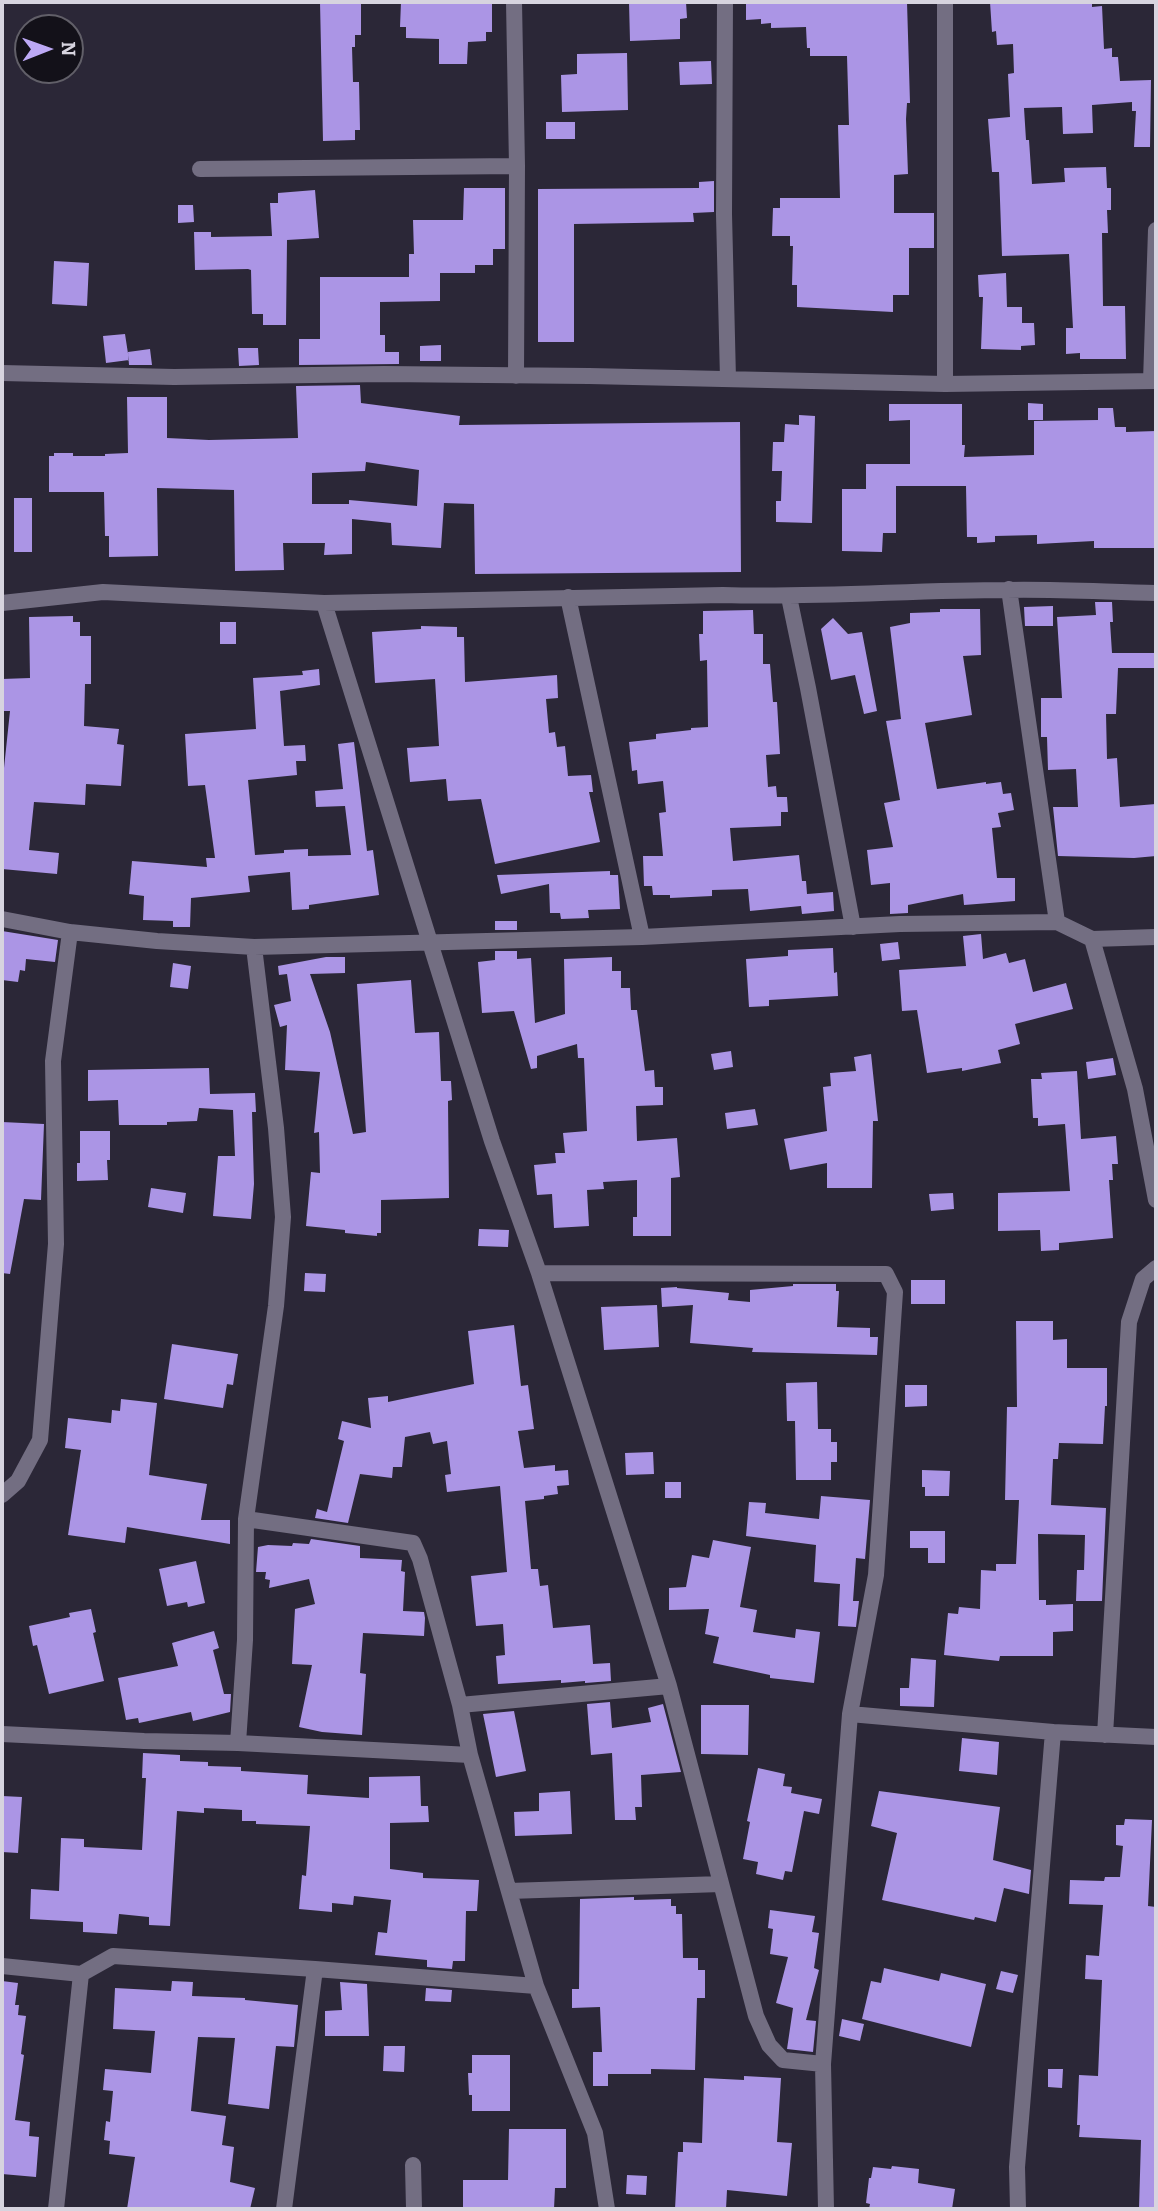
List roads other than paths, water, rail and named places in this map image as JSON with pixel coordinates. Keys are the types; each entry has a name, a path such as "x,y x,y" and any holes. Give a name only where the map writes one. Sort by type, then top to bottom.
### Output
{"street":[{"path":"513,2 517,166 516,376"},
{"path":"725,2 724,241 727,379"},
{"path":"945,2 945,384"},
{"path":"200,169 517,166"},
{"path":"2,373 174,377 384,374 945,384 1154,381 1156,230"},
{"path":"1009,589 1057,922"},
{"path":"2,603 103,592 324,603 723,595 789,597 1009,589 1156,593"},
{"path":"568,597 642,937"},
{"path":"789,597 853,927"},
{"path":"324,603 492,1141 539,1273 669,1686 756,2016 769,2045 783,2060 823,2064"},
{"path":"2,919 70,932 254,947 642,937 900,924 1057,922 1092,939 1156,937"},
{"path":"2,1495 18,1481 40,1440 56,1244 52,1061 70,932"},
{"path":"1092,939 1135,1089 1156,1200"},
{"path":"238,1743 245,1640 246,1519 276,1306 283,1217 276,1128 254,947"},
{"path":"1105,1735 1129,1322 1143,1279 1156,1268"},
{"path":"539,1273 886,1274 895,1292 876,1575 850,1714 823,2064 826,2209"},
{"path":"246,1519 413,1543 420,1559 460,1704 470,1755 536,1986 595,2133 607,2209"},
{"path":"460,1704 669,1686"},
{"path":"850,1714 1053,1732 1156,1737"},
{"path":"1018,2209 1017,2167 1053,1732"},
{"path":"2,1734 470,1755"},
{"path":"509,1891 721,1884"},
{"path":"2,1966 81,1974 113,1956 536,1986"},
{"path":"284,2209 315,1969"},
{"path":"56,2209 81,1974"},
{"path":"413,2165 414,2209"}]}
